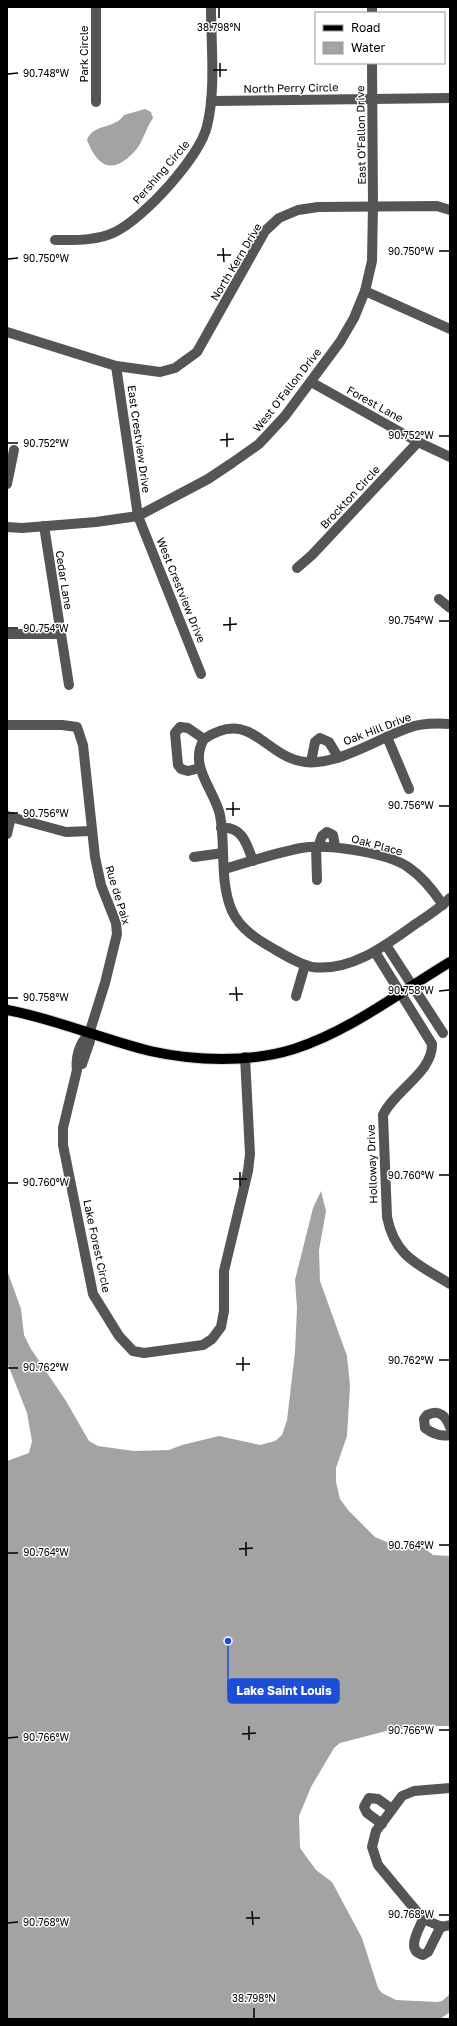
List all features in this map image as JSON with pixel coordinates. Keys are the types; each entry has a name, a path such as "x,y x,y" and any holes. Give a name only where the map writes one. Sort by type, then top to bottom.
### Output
{"main road":[{"path":"7,1010 48,1020 126,1045 180,1056 242,1057 273,1054 319,1039 349,1024 450,962"}],"street":[{"name":"Park Circle","path":"96,7 96,102"},
{"name":"Pershing Circle","path":"55,240 88,240 114,233 131,223 158,197 199,147 207,126 211,101 211,7"},
{"name":"East O'Fallon Drive","path":"372,64 373,206"},
{"name":"North Perry Circle","path":"211,101 450,98"},
{"name":"West O'Fallon Drive","path":"7,527 96,522 138,516 208,479 260,444 311,382 354,318 364,291 372,261 373,206"},
{"name":"North Kern Drive","path":"7,332 116,366 160,372 175,368 187,361 197,352 265,231 280,218 298,210 318,207 436,206 450,210"},
{"path":"364,291 450,329"},
{"name":"East Crestview Drive","path":"116,366 138,516"},
{"name":"Forest Lane","path":"311,382 418,442 450,457"},
{"name":"Brockton Circle","path":"297,568 317,550 418,442"},
{"path":"7,484 14,450"},
{"name":"West Crestview Drive","path":"138,516 201,674"},
{"name":"Cedar Lane","path":"44,526 69,686"},
{"path":"439,598 450,608"},
{"path":"7,634 60,634"},
{"name":"Oak Hill Drive","path":"204,739 216,730 230,728 245,729 285,755 304,762 311,762 338,757 409,727 434,723 450,724"},
{"name":"Rue de Paix","path":"7,725 62,725 77,727 83,745 91,831 101,885 116,923 117,934 105,983 89,1034"},
{"path":"200,768 188,771 181,769 178,765 175,733 180,727 188,728 204,739 200,745 198,755 200,768 219,814 222,828 227,895 232,912 244,927 260,941 305,965 326,967 339,966 375,952 447,901"},
{"path":"387,737 409,789"},
{"name":"Oak Hill Drive","path":"311,762 315,742 320,738 325,739 333,746 338,757"},
{"path":"7,834 9,817 66,832 91,831"},
{"path":"222,828 236,829 240,832 248,845 253,861"},
{"name":"Oak Place","path":"317,847 322,836 327,832 333,835 335,846"},
{"name":"Oak Place","path":"224,869 301,848 335,846 388,858 407,866 426,881 447,901"},
{"path":"317,847 317,880"},
{"path":"194,857 223,853"},
{"path":"375,952 432,1044 446,1033 386,945"},
{"path":"296,996 305,965"},
{"name":"Lake Forest Circle","path":"89,1034 83,1040 76,1064 77,1070 63,1128 63,1145 93,1294 119,1336 133,1351 144,1353 203,1345 212,1339 221,1327 224,1311 224,1271 248,1171 250,1154 246,1096 241,1090 242,1057"},
{"name":"Holloway Drive","path":"432,1044 428,1064 388,1104 383,1115 387,1217 389,1230 397,1246 406,1257 450,1284"},
{"path":"450,1428 444,1416 439,1413 432,1412 424,1419 425,1428 430,1432 444,1437 450,1435"},
{"path":"423,1919 413,1946 415,1951 423,1955 428,1952 445,1926 423,1919 378,1865 372,1847 376,1831 402,1796 414,1791 450,1788"},
{"path":"382,1824 367,1813 364,1807 365,1802 369,1798 373,1798 392,1809"}],"water":[{"path":"145,109 151,112 153,118 135,151 127,159 120,163 107,165 101,162 96,157 87,140 90,135 94,131 115,123 124,115"},
{"path":"321,1191 326,1211 319,1250 320,1281 347,1356 350,1386 347,1436 336,1468 336,1482 340,1499 348,1510 375,1537 396,1546 412,1549 417,1545 423,1547 433,1555 450,1556 450,1726 390,1730 340,1743 334,1748 311,1787 299,1816 300,1848 316,1870 332,1882 362,1938 378,1988 382,1993 396,2000 437,2002 442,2001 450,1994 450,2012 440,2019 7,2019 7,1461 29,1453 32,1441 27,1413 7,1362 7,1270 21,1309 24,1335 31,1349 66,1401 89,1441 98,1446 134,1451 169,1450 182,1445 219,1436 260,1445 275,1441 282,1435 287,1420 295,1352 297,1308 295,1280 313,1208"}],"place":[{"name":"Lake Saint Louis","path":"228,1641"}]}
